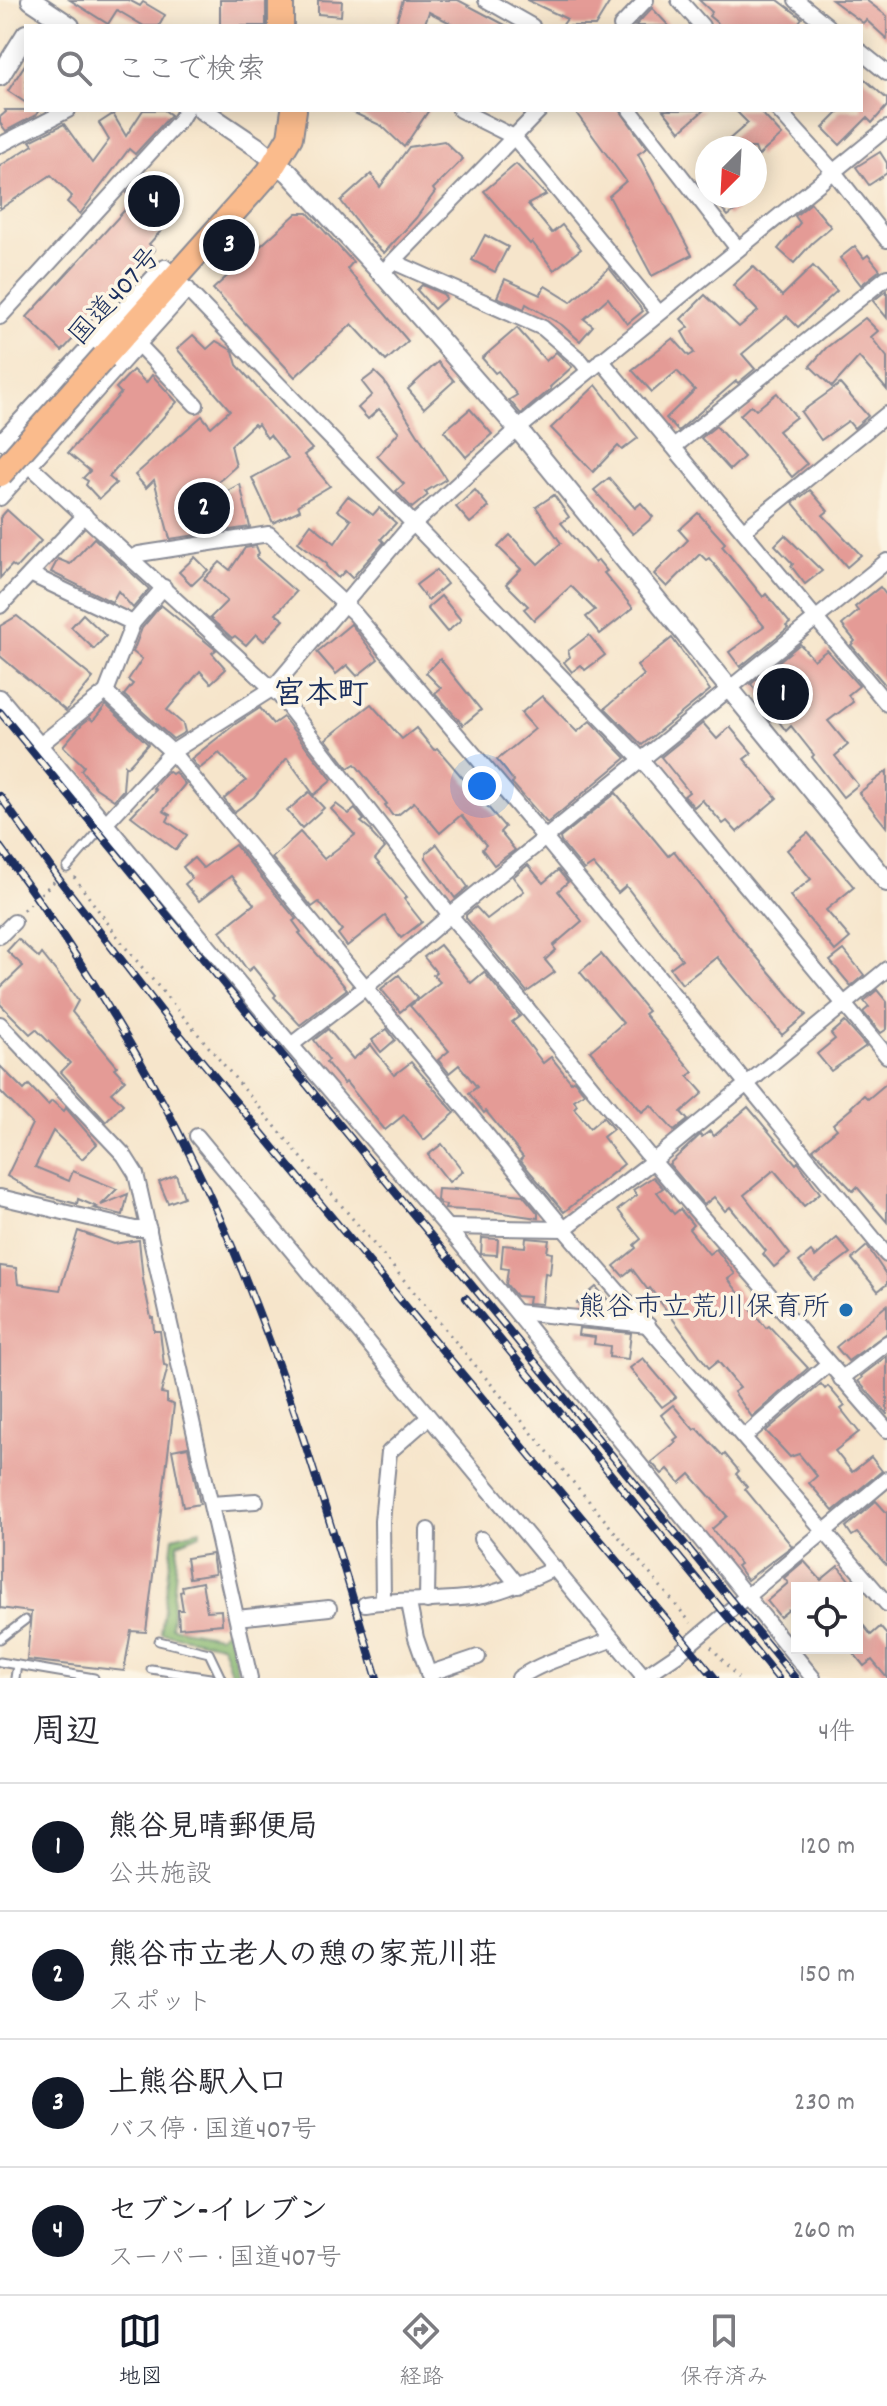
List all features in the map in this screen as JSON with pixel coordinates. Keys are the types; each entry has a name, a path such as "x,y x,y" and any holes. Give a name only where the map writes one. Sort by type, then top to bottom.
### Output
{"highway":[{"path":"281,0 281,24"},
{"path":"296,24 297,0"},
{"path":"275,161 278,112"},
{"name":"国道407号","path":"0,474 104,357 182,283 275,161 290,137 294,112"}],"street":[{"path":"486,0 528,24"},
{"path":"623,24 646,0"},
{"path":"679,0 700,24"},
{"path":"796,0 826,24"},
{"path":"32,24 40,3 67,24"},
{"path":"0,76 24,37"},
{"path":"863,54 887,73"},
{"path":"0,145 64,112"},
{"path":"0,317 185,112"},
{"path":"205,112 275,161 388,268 887,882"},
{"path":"464,112 514,137 659,313"},
{"path":"388,268 538,112"},
{"path":"632,112 738,249"},
{"path":"780,112 834,172 887,240"},
{"path":"107,822 172,752 272,688 414,525 518,429 887,128"},
{"path":"887,1056 641,759 165,267 1,440 272,688 450,915 653,1161 887,1430"},
{"path":"388,268 543,328 588,370"},
{"path":"675,446 887,277"},
{"path":"0,498 139,345 182,283"},
{"path":"139,345 196,405"},
{"path":"601,360 675,446 815,620 885,697"},
{"path":"744,530 887,414"},
{"path":"0,606 85,515"},
{"path":"132,558 139,554 269,534 345,603 545,838 887,1255"},
{"path":"291,1045 887,561"},
{"path":"30,574 133,623"},
{"path":"41,744 106,692 133,623 164,587"},
{"path":"106,692 172,752 564,1229 887,1604"},
{"path":"0,697 447,1227 813,1678"},
{"path":"0,936 14,922"},
{"path":"447,1227 564,1229 653,1161 887,969"},
{"path":"0,1024 124,1155 136,1174 250,1678"},
{"path":"197,1136 644,1677 746,1597 887,1479"},
{"path":"0,1197 135,1229 149,1229"},
{"path":"517,1312 648,1325"},
{"path":"841,1379 887,1343"},
{"path":"744,1437 828,1364"},
{"path":"383,1601 382,1521 389,1452 428,1418"},
{"path":"211,1504 256,1501"},
{"path":"427,1601 428,1530"},
{"path":"481,1539 518,1585"},
{"path":"365,1604 483,1595 518,1585 555,1568"},
{"path":"409,1603 416,1638 429,1676 478,1657"},
{"path":"237,1618 329,1608"},
{"path":"519,1678 537,1666 613,1639"}],"lane":[{"path":"67,868 107,822"},
{"path":"0,1639 25,1620"},
{"path":"159,1641 209,1653 221,1678"},
{"path":"0,1662 58,1675 94,1678"},
{"path":"15,1678 17,1665"},
{"path":"151,1669 210,1678"}],"path":[{"path":"14,922 67,868 126,948 738,1678"}],"green space":[{"path":"200,1530 200,1534 178,1543 171,1627 219,1636 228,1629 239,1678 233,1678 222,1645 161,1633 173,1537"}],"building":[{"path":"70,0 129,0 140,6 143,2 165,15 160,24 141,24 117,10 108,24"},
{"path":"220,0 266,0 266,24 220,24"},
{"path":"318,0 342,1 341,16 318,14"},
{"path":"403,0 458,0 503,24 452,24 429,12 425,24 396,24"},
{"path":"527,0 611,0 596,24 563,24 567,19"},
{"path":"699,0 778,0 802,18 798,24 719,24 709,16 712,12"},
{"path":"832,0 866,0 887,16 887,39 866,20 863,23"},
{"path":"652,8 667,24 637,24"},
{"path":"24,66 24,102 8,91"},
{"path":"863,78 887,99 887,106 872,123 867,118 840,145 823,128 839,112 863,112"},
{"path":"6,112 38,112 6,131 0,117"},
{"path":"142,112 167,112 171,115 135,154 129,149 80,214 67,202 72,196 51,175 0,209 0,166 33,145 30,141 64,124 92,163 109,140 99,123 113,114 126,136"},
{"path":"352,112 428,112 404,147 382,126"},
{"path":"575,112 621,112 647,148 638,154 692,255 652,276 609,196 626,181"},
{"path":"665,112 702,112 680,131"},
{"path":"737,112 761,112 782,135 767,148 767,136 733,136 748,123"},
{"path":"444,141 463,159 433,189 435,192 416,218 384,253 341,201 371,174 380,187 409,147"},
{"path":"880,152 887,163 887,173 869,185 856,167"},
{"path":"516,164 546,195 528,204 552,233 562,225 581,249 554,270 484,191"},
{"path":"144,175 181,209 149,244 155,250 62,351 27,317 134,200 127,193"},
{"path":"811,203 831,227 794,263 778,249 800,223 795,216"},
{"path":"721,208 738,208 728,216"},
{"path":"297,213 308,213 353,262 347,269 408,341 386,361 352,324 295,377 213,289"},
{"path":"485,235 508,247 495,272 472,260"},
{"path":"855,246 864,258 868,255 880,270 861,285 840,258"},
{"path":"753,266 782,296 813,266 837,291 798,327 787,316 742,354 755,369 738,383 736,381 678,431 666,418 695,390 677,371 652,392 632,370 673,338 689,356 694,353 682,332 689,327 681,319 705,295 739,327 758,311 733,285"},
{"path":"609,268 643,311 627,324 608,298 584,319 593,326 580,341 562,325 526,304 524,309 497,297 505,279 540,295 545,286 571,302"},
{"path":"422,285 446,298 434,309 417,290"},
{"path":"887,290 887,318 873,301"},
{"path":"865,318 878,331 871,337 887,357 887,390 859,357 832,387 810,366 826,348"},
{"path":"517,328 546,361 556,352 572,367 521,414 509,400 517,395 498,371 495,373 482,358"},
{"path":"193,335 207,349 216,341 233,351 237,365 312,449 304,455 330,486 298,505 300,510 273,523 252,478 288,458 270,435 267,438 258,424 254,424 231,445 236,466 194,504 197,508 240,484 250,527 170,539 154,480 146,488 135,475 202,416 211,427 230,410 177,349"},
{"path":"438,362 454,381 424,408 408,389"},
{"path":"133,370 146,383 152,375 177,402 109,477 116,483 99,499 83,478 90,471 68,453 121,393 116,388"},
{"path":"375,372 384,381 446,479 425,492 428,495 412,508 396,491 404,484 377,456 399,432 379,409 368,419 358,408 372,395 362,382"},
{"path":"840,384 868,416 854,428 848,421 821,440 801,412"},
{"path":"596,385 638,438 622,450 618,446 593,472 551,428"},
{"path":"777,393 796,417 778,431 807,464 792,477 740,415 751,405 756,410"},
{"path":"470,409 492,434 466,457 444,431"},
{"path":"716,426 744,457 730,470 701,438"},
{"path":"609,478 635,508 641,503 653,517 633,534 594,490"},
{"path":"475,490 489,507 470,523 456,507"},
{"path":"810,490 828,511 823,515 861,555 847,567 793,503"},
{"path":"554,495 569,517 561,523 595,563 598,560 607,571 604,573 633,608 600,634 586,617 595,610 571,586 534,620 524,609 528,606 506,584 521,569 498,547 510,535 538,564 561,543 536,507"},
{"path":"348,496 373,515 379,508 396,523 381,539 384,542 352,578 345,571 338,578 327,564 298,542 311,524 335,543 351,520 337,510"},
{"path":"7,510 41,541 16,568 12,565 0,578 0,518"},
{"path":"698,513 725,543 722,546 763,597 766,594 790,623 786,626 788,628 740,667 729,652 764,626 709,558 706,560 700,554 667,587 654,574 688,540 679,530"},
{"path":"785,535 822,571 805,584 791,566 793,564 775,545"},
{"path":"94,538 149,589 133,608 118,591 112,602 51,572 58,559 70,564"},
{"path":"256,546 259,553 256,557 296,592 276,614 284,620 264,641 256,634 246,645 235,636 232,638 210,618 227,601 204,579 220,562 230,570 245,548"},
{"path":"195,557 208,570 192,585 179,572"},
{"path":"436,570 447,584 428,600 416,585"},
{"path":"880,587 887,596 887,687 851,645 855,641 842,625 858,611 855,607"},
{"path":"441,596 461,620 447,632 427,608"},
{"path":"161,605 216,650 212,653 226,669 211,683 200,671 167,710 183,724 185,732 173,739 124,695 133,684 128,680 142,659 133,652 142,628"},
{"path":"83,614 106,636 94,649 71,627"},
{"path":"17,616 93,678 66,711 0,656 0,626"},
{"path":"351,624 378,659 357,676 347,665 336,674 317,652"},
{"path":"589,635 605,655 585,670 581,665 572,672 564,662 570,657 568,651"},
{"path":"672,638 710,690 642,745 605,708 644,675 637,666"},
{"path":"800,644 814,660 827,650 859,686 848,695 853,702 828,721 848,745 835,756 858,785 843,797 791,726 786,731 751,684"},
{"path":"440,659 481,710 463,725 435,693 441,688 426,673"},
{"path":"542,696 577,732 590,721 626,758 547,823 512,783 514,781 497,760 535,729 521,713"},
{"path":"371,704 402,739 416,728 434,750 437,748 505,827 500,832 515,850 494,865 482,849 486,845 461,815 440,833 414,802 398,815 392,815 387,804 355,764 348,768 326,739"},
{"path":"106,705 148,744 127,767 125,765 123,790 114,800 96,788 81,770 84,766 63,746 82,724 90,718 93,721"},
{"path":"260,708 273,724 283,717 332,780 314,795 287,758 254,797 234,812 224,799 246,781 219,753 199,769 191,759"},
{"path":"703,723 717,739 730,727 752,753 744,759 777,798 737,832 727,821 723,824 702,800 694,807 684,796 689,792 661,757"},
{"path":"168,771 172,774 175,772 185,784 163,811 170,815 167,821 187,835 176,850 131,816 156,790 153,788"},
{"path":"887,771 887,828 859,793"},
{"path":"309,792 324,808 302,828 287,811"},
{"path":"616,793 668,856 674,851 738,935 806,1015 782,1035 717,957 682,984 670,968 682,959 626,886 618,893 593,864 584,870 561,842 560,838"},
{"path":"336,804 349,814 355,809 364,820 361,822 385,848 375,859 407,897 404,899 422,922 401,938 385,916 347,946 338,934 342,930 319,902 312,907 272,858 300,832 324,859 355,835 331,809"},
{"path":"808,833 854,887 826,910 850,938 835,951 790,896 811,879 787,850"},
{"path":"437,844 468,887 455,898 426,858 426,853"},
{"path":"235,845 296,919 293,921 299,933 347,989 300,1025 274,997 276,995 253,967 248,971 220,931 254,904 231,876 199,901 185,884 192,878 183,867 194,858 203,868"},
{"path":"528,865 543,883 558,870 568,882 558,891 582,921 553,946 556,950 545,960 555,972 527,992 466,915 476,907 487,919 524,891 513,877"},
{"path":"18,939 39,958 42,954 70,989 78,1001 72,1012 125,1080 111,1093 123,1104 106,1122 61,1072 70,1063 36,1029 30,1034 0,1004 0,988 23,966 7,951"},
{"path":"440,945 471,983 484,972 520,1016 512,1022 543,1063 551,1057 571,1082 574,1080 584,1093 574,1100 577,1105 574,1108 590,1128 603,1117 613,1129 603,1137 624,1164 564,1212 469,1093 477,1087 459,1065 449,1073 438,1060 449,1051 410,1006 440,982 424,957"},
{"path":"844,950 864,975 851,986 830,961"},
{"path":"601,954 648,1011 644,1014 693,1072 688,1076 703,1093 681,1112 688,1120 674,1131 651,1105 642,1112 590,1051 623,1023 580,972"},
{"path":"399,975 417,998 400,1012 381,989"},
{"path":"877,990 887,1002 887,1029 881,1033 863,1012 869,1007 864,1001"},
{"path":"845,1022 866,1046 831,1071 817,1054 835,1039 831,1034"},
{"path":"328,1029 353,1059 371,1045 394,1075 411,1062 455,1113 424,1140 404,1115 385,1130 326,1062 329,1060 314,1040"},
{"path":"387,1029 395,1040 381,1052 372,1040"},
{"path":"0,1066 24,1090 29,1085 48,1105 52,1101 64,1111 66,1108 97,1144 82,1159 53,1131 35,1167 69,1181 73,1171 117,1189 101,1205 128,1194 123,1215 94,1208 97,1207 78,1199 77,1204 38,1194 7,1176 32,1124 0,1091"},
{"path":"887,1083 887,1222 857,1187 853,1191 813,1149 837,1129 833,1124 864,1095 868,1099"},
{"path":"748,1107 796,1164 798,1162 820,1193 804,1206 774,1170 744,1195 790,1254 774,1267 763,1254 766,1251 730,1207 725,1211 714,1197 704,1205 669,1164 700,1135 702,1137 710,1131 714,1136"},
{"path":"442,1144 463,1171 449,1182 428,1155"},
{"path":"176,1175 184,1197 168,1203 159,1182"},
{"path":"653,1177 663,1188 657,1192 674,1214 680,1209 693,1225 689,1229 709,1254 716,1249 735,1274 728,1279 766,1328 769,1326 808,1368 752,1417 734,1392 740,1388 718,1361 709,1368 650,1288 648,1290 632,1269 623,1276 614,1266 636,1248 634,1245 641,1239 618,1210 637,1195 633,1190"},
{"path":"454,1188 523,1195 538,1213 538,1218 445,1209 446,1205 437,1200 438,1189 456,1190"},
{"path":"78,1231 114,1244 139,1240 151,1318 154,1331 160,1331 164,1365 168,1366 161,1393 167,1394 167,1402 174,1405 146,1632 131,1631 124,1671 27,1660 31,1612 0,1608 0,1266 16,1268 18,1284 60,1290"},
{"path":"482,1238 498,1239 497,1255 481,1254"},
{"path":"526,1238 549,1240 547,1252 552,1253 550,1274 545,1273 542,1304 528,1303 529,1297 516,1296 506,1284 508,1269 501,1268 503,1245 525,1247"},
{"path":"837,1238 850,1253 814,1280 799,1262 811,1252 815,1257"},
{"path":"867,1246 887,1276 887,1284 878,1291 852,1259"},
{"path":"596,1287 619,1312 581,1308 577,1303"},
{"path":"887,1305 887,1333 848,1361 836,1347"},
{"path":"579,1328 631,1333 628,1359 609,1357 610,1346 594,1344 595,1337 578,1335"},
{"path":"887,1356 887,1414 858,1381"},
{"path":"643,1358 676,1397 662,1407 630,1368"},
{"path":"821,1384 825,1389 828,1386 845,1406 841,1409 859,1432 835,1451 852,1472 871,1457 882,1471 833,1511 809,1483 817,1476 799,1454 790,1457 766,1431"},
{"path":"673,1405 694,1430 697,1428 723,1456 725,1454 739,1471 736,1474 747,1487 745,1489 792,1546 747,1580 737,1566 740,1564 712,1529 727,1516 690,1474 680,1483 668,1469 662,1474 651,1462 678,1437 661,1415"},
{"path":"188,1447 200,1504 183,1507 172,1450"},
{"path":"876,1501 887,1513 887,1566 857,1533 852,1536 846,1527"},
{"path":"212,1554 215,1574 189,1578 186,1558"},
{"path":"804,1561 821,1580 838,1566 850,1582 791,1582 791,1608 780,1617 767,1601 788,1583 784,1578"},
{"path":"202,1582 207,1611 221,1610 222,1624 179,1628 178,1610 183,1610 182,1586"},
{"path":"863,1625 871,1635 880,1627 887,1635 887,1678 872,1660 864,1666 854,1654 863,1654"}],"railway":[{"path":"0,712 795,1678"},
{"path":"0,796 58,878 171,1024 715,1678"},
{"path":"0,847 107,1005 170,1116 225,1230 285,1384 377,1678"},
{"path":"466,1298 778,1678"}],"place":[{"name":"セブン-イレブン","path":"154,201"},
{"name":"上熊谷駅入口","path":"229,245"},
{"name":"熊谷市立老人の憩の家荒川荘","path":"204,508"},
{"name":"熊谷見晴郵便局","path":"783,694"},
{"name":"熊谷市立荒川保育所","path":"846,1310"}],"district":[{"name":"宮本町","path":"321,697"}]}
